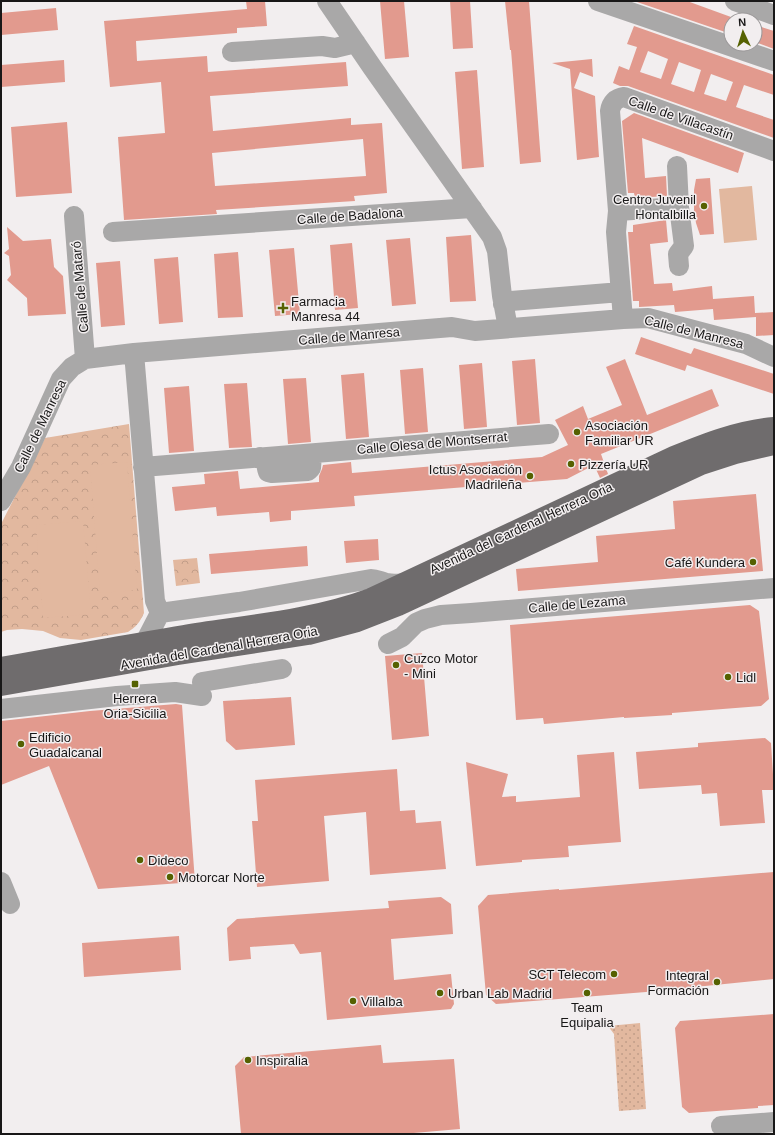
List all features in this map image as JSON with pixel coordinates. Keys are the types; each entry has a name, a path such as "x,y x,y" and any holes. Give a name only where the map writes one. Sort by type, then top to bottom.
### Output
{"main road":[{"name":"Avenida del Cardenal Herrera Oria","path":"1,668 145,642 323,614 348,607 371,599 698,447 740,434 774,428"},
{"name":"Avenida del Cardenal Herrera Oria","path":"1,685 144,660 308,634 357,621 430,590 690,469 735,453 774,444"}],"street":[{"path":"327,1 492,237 497,251 503,304 508,328"},
{"path":"598,1 774,62"},
{"path":"736,1 774,15"},
{"path":"232,52 322,46 335,48 356,43"},
{"name":"Calle de Villacastín","path":"623,319 616,232 618,211 610,111 611,105 619,98 624,97 774,151"},
{"path":"677,166 679,207 684,246 678,254 679,266"},
{"path":"618,211 679,207"},
{"name":"Calle de Badalona","path":"113,232 472,208"},
{"name":"Calle de Mataró","path":"74,216 86,359"},
{"path":"503,304 511,301 620,292"},
{"name":"Calle de Manresa","path":"1,501 21,467 50,400 61,379 72,367 86,359 134,353 452,327 476,331 648,318 746,344 774,357"},
{"path":"134,353 155,601 160,613 145,642"},
{"name":"Calle Olesa de Montserrat","path":"144,467 549,434"},
{"path":"1,476 21,467"},
{"name":"Avenida del Cardenal Herrera Oria","path":"160,613 239,602 371,579 377,579 387,583 404,583 430,590"},
{"name":"Calle de Lezama","path":"388,644 402,637 416,623 424,619 441,615 774,588"},
{"path":"1,709 117,696 202,689 282,669"},
{"path":"1,882 10,904"},
{"path":"733,1129 774,1122"}],"green space":[{"path":"752,186 757,240 724,243 719,189"},
{"path":"129,424 144,613 141,619 136,626 128,632 81,640 60,638 43,631 22,629 1,632 1,524 45,438"},
{"path":"127,462 137,590 100,593 90,465"},
{"path":"83,521 91,614 43,618 36,525"},
{"path":"197,558 200,583 176,586 173,560"},
{"path":"640,1023 646,1109 619,1111 614,1034 608,1026"}],"building":[{"path":"246,1 265,1 267,26 237,28 237,33 136,41 137,61 207,56 208,72 346,62 348,86 210,96 213,131 351,118 351,125 382,123 387,193 354,196 355,201 216,210 217,214 124,220 118,137 165,133 161,82 110,87 104,21 247,9","holes":["363,139 366,176 215,186 212,153"]},
{"path":"380,1 404,1 409,57 385,59"},
{"path":"450,1 470,1 473,48 453,49"},
{"path":"505,1 529,1 541,162 520,164 511,50"},
{"path":"687,1 723,14 723,31 637,2"},
{"path":"56,8 58,30 1,35 1,13"},
{"path":"634,26 774,75 774,95 744,85 736,107 774,120 774,138 628,86 620,86 613,83 619,66 629,70 637,47 627,44","holes":["648,51 668,59 661,79 640,72","679,62 701,70 694,92 671,84","711,74 733,82 726,101 704,94"]},
{"path":"763,28 774,31 774,49 763,45"},
{"path":"592,59 593,77 580,72 574,88 595,96 599,157 577,160 570,69 552,63"},
{"path":"64,60 65,82 1,87 1,65"},
{"path":"477,70 484,167 462,169 455,72"},
{"path":"634,113 744,153 738,173 642,138 645,178 666,176 667,196 635,198 634,193 628,193 622,121"},
{"path":"67,122 72,193 16,197 11,127"},
{"name":"Centro Juvenil Hontalbilla","path":"710,178 714,234 700,235 694,211 694,190 696,179"},
{"path":"666,220 668,242 650,244 654,284 672,283 673,291 712,286 713,299 754,296 755,313 774,312 774,335 756,336 756,317 714,320 713,309 675,312 674,305 639,307 639,301 633,301 628,232 633,232 633,225"},
{"path":"7,227 23,241 51,239 54,267 63,276 66,314 28,316 27,298 7,280 11,275 9,256 4,253 9,249"},
{"path":"471,235 476,301 450,302 446,237"},
{"path":"410,238 416,304 392,306 386,240"},
{"path":"352,243 358,308 335,310 330,245"},
{"path":"294,248 300,314 275,316 269,250"},
{"path":"238,252 243,317 218,318 214,254"},
{"path":"178,257 183,322 159,324 154,259"},
{"path":"120,261 125,325 101,327 96,263"},
{"path":"641,337 691,354 694,348 774,374 774,394 687,365 685,371 635,354"},
{"path":"535,359 540,423 517,425 512,361"},
{"path":"625,359 647,415 712,389 719,406 601,454 608,474 600,478 594,465 567,479 354,496 355,506 291,511 291,520 270,522 269,512 217,516 216,507 175,511 172,487 205,484 204,474 238,471 240,489 319,482 319,476 323,465 351,462 352,473 542,457 568,445 555,420 583,406 588,419 622,405 606,367"},
{"path":"482,363 487,427 464,429 459,365"},
{"path":"423,368 428,432 405,434 400,370"},
{"path":"364,373 369,437 346,439 341,375"},
{"path":"306,378 311,442 288,444 283,379"},
{"path":"247,383 252,447 229,448 224,384"},
{"path":"189,386 194,451 169,453 164,388"},
{"path":"756,494 763,571 518,591 516,569 598,562 596,536 675,529 673,501"},
{"path":"378,539 379,560 346,563 344,541"},
{"path":"307,546 308,566 211,574 209,554"},
{"path":"750,605 759,611 769,699 761,706 672,713 672,715 624,717 544,724 543,718 516,720 510,625"},
{"path":"422,653 429,736 392,740 385,656"},
{"path":"291,697 295,745 236,750 226,741 223,701"},
{"path":"176,704 182,705 195,882 98,889 49,766 1,785 1,721 90,711"},
{"path":"765,738 771,743 774,790 762,790 765,823 720,826 717,793 702,794 701,785 639,789 636,752 698,747 698,743"},
{"path":"614,752 621,842 568,846 569,857 522,860 522,862 476,866 466,762 508,774 502,797 516,796 516,802 580,797 577,755"},
{"path":"397,769 400,811 415,810 416,823 441,821 446,869 370,875 366,812 324,816 329,881 257,887 252,821 258,821 255,780"},
{"path":"774,872 774,979 646,992 496,1004 486,995 478,906 488,895"},
{"path":"441,897 451,904 453,934 391,939 394,980 451,974 454,1004 451,1009 327,1020 321,952 300,954 294,944 250,947 251,959 229,961 227,928 237,919 389,908 388,901"},
{"path":"179,936 181,970 84,977 82,943"},
{"path":"774,1014 774,1105 758,1106 758,1108 689,1113 682,1107 675,1028 680,1021"},
{"path":"381,1045 383,1063 454,1059 460,1129 402,1134 241,1134 235,1066 244,1057"}],"place":[{"name":"Centro Juvenil Hontalbilla","path":"704,206"},
{"name":"Farmacia Manresa 44","path":"283,308"},
{"name":"Asociación Familiar UR","path":"577,432"},
{"name":"Pizzería UR","path":"571,464"},
{"name":"Ictus Asociación Madrileña","path":"530,476"},
{"name":"Café Kundera","path":"753,562"},
{"name":"Cuzco Motor - Mini","path":"396,665"},
{"name":"Lidl","path":"728,677"},
{"name":"Herrera Oria-Sicilia","path":"135,684"},
{"name":"Edificio Guadalcanal","path":"21,744"},
{"name":"Dideco","path":"140,860"},
{"name":"Motorcar Norte","path":"170,877"},
{"name":"SCT Telecom","path":"614,974"},
{"name":"Integral Formación","path":"717,982"},
{"name":"Urban Lab Madrid","path":"440,993"},
{"name":"Team Equipalia","path":"587,993"},
{"name":"Villalba","path":"353,1001"},
{"name":"Inspiralia","path":"248,1060"}]}
